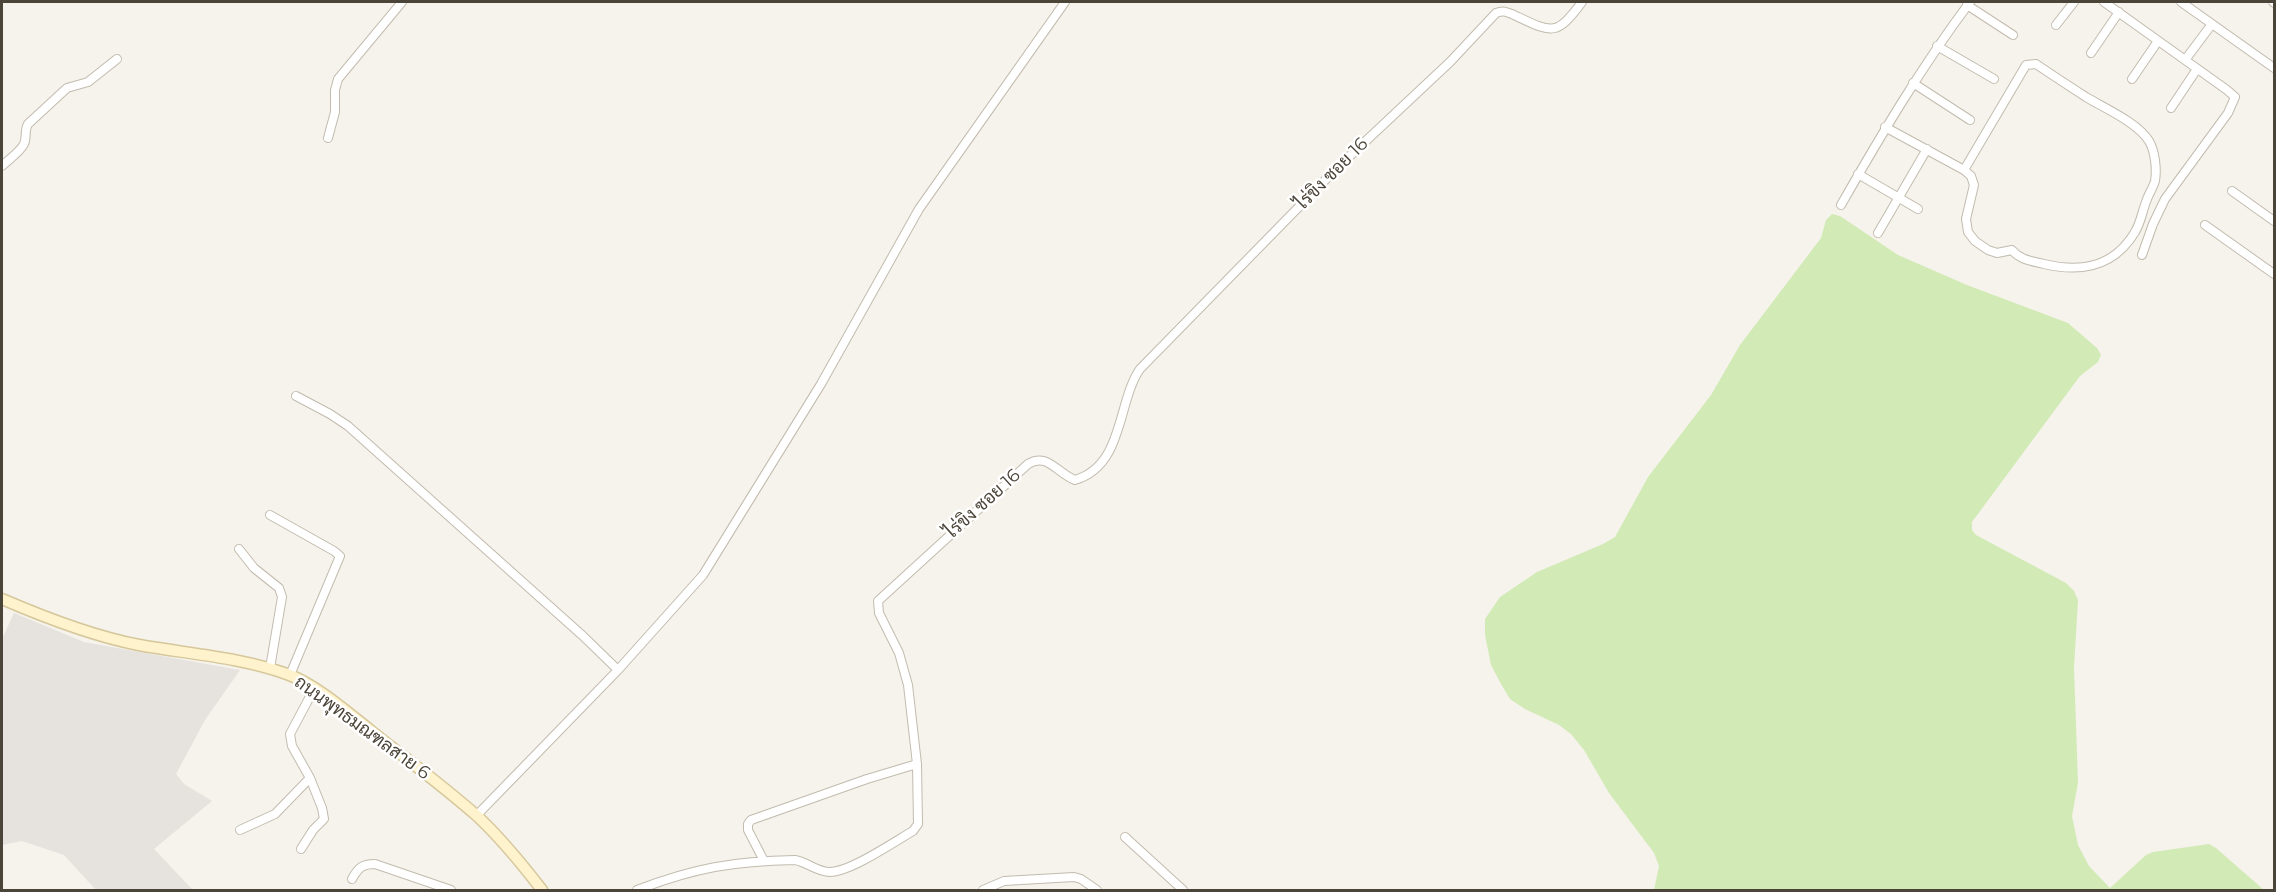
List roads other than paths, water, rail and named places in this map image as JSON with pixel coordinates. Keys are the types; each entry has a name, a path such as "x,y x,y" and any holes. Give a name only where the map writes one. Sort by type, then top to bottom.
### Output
{"main road":[{"name":"ถนนพุทธมณฑลสาย 6","path":"2,599 47,618 124,642 243,662 290,675 314,689 419,767 476,816 508,849 542,890"}],"street":[{"path":"328,138 336,105 335,90 338,79 402,2"},
{"path":"476,816 618,670 693,588 712,562 821,384 919,209 1065,2"},
{"name":"ไร่ขิง ซอย 16","path":"637,891 706,867 764,861 795,860 822,871 838,871 913,831 918,824 917,764 904,670 879,613 878,602 1035,459 1045,460 1067,477 1075,480 1095,468 1113,444 1140,369 1337,168 1450,62 1496,13 1507,12 1542,28 1556,29 1568,20 1582,2"},
{"path":"2056,25 2074,2"},
{"path":"2104,2 2235,97 2228,113 2165,199 2142,255"},
{"path":"2181,2 2274,68"},
{"path":"1841,205 1885,127 1937,46 1969,3 2013,35"},
{"path":"2091,53 2119,12"},
{"path":"2185,60 2212,24"},
{"path":"2132,79 2157,41"},
{"path":"1937,46 1994,79"},
{"path":"2,166 26,142 25,130 28,124 67,88 88,82 117,59"},
{"path":"1885,127 1971,176 1974,185 1966,219 1968,232 1975,241 1993,252 2012,250 2016,255 2028,260 2077,269 2112,258 2135,232 2155,180 2153,148 2147,138 2117,115 2036,64 2030,63 2026,65 1964,170"},
{"path":"2171,108 2197,69"},
{"path":"1913,83 1970,120"},
{"path":"1878,233 1927,149"},
{"path":"1858,174 1918,209"},
{"path":"2232,191 2274,221"},
{"path":"2205,225 2274,274"},
{"path":"296,396 348,426 618,670"},
{"path":"270,515 325,545 340,556 290,675"},
{"path":"240,549 254,568 279,588 282,597 266,667"},
{"path":"301,849 313,830 324,819 310,778 290,740 293,727 314,689"},
{"path":"764,861 748,830 748,824 753,819 917,764"},
{"path":"240,830 275,814 310,778"},
{"path":"1125,837 1183,891"},
{"path":"352,879 363,864 375,864 451,891"},
{"path":"983,891 1004,881 1074,876 1097,891"}]}
